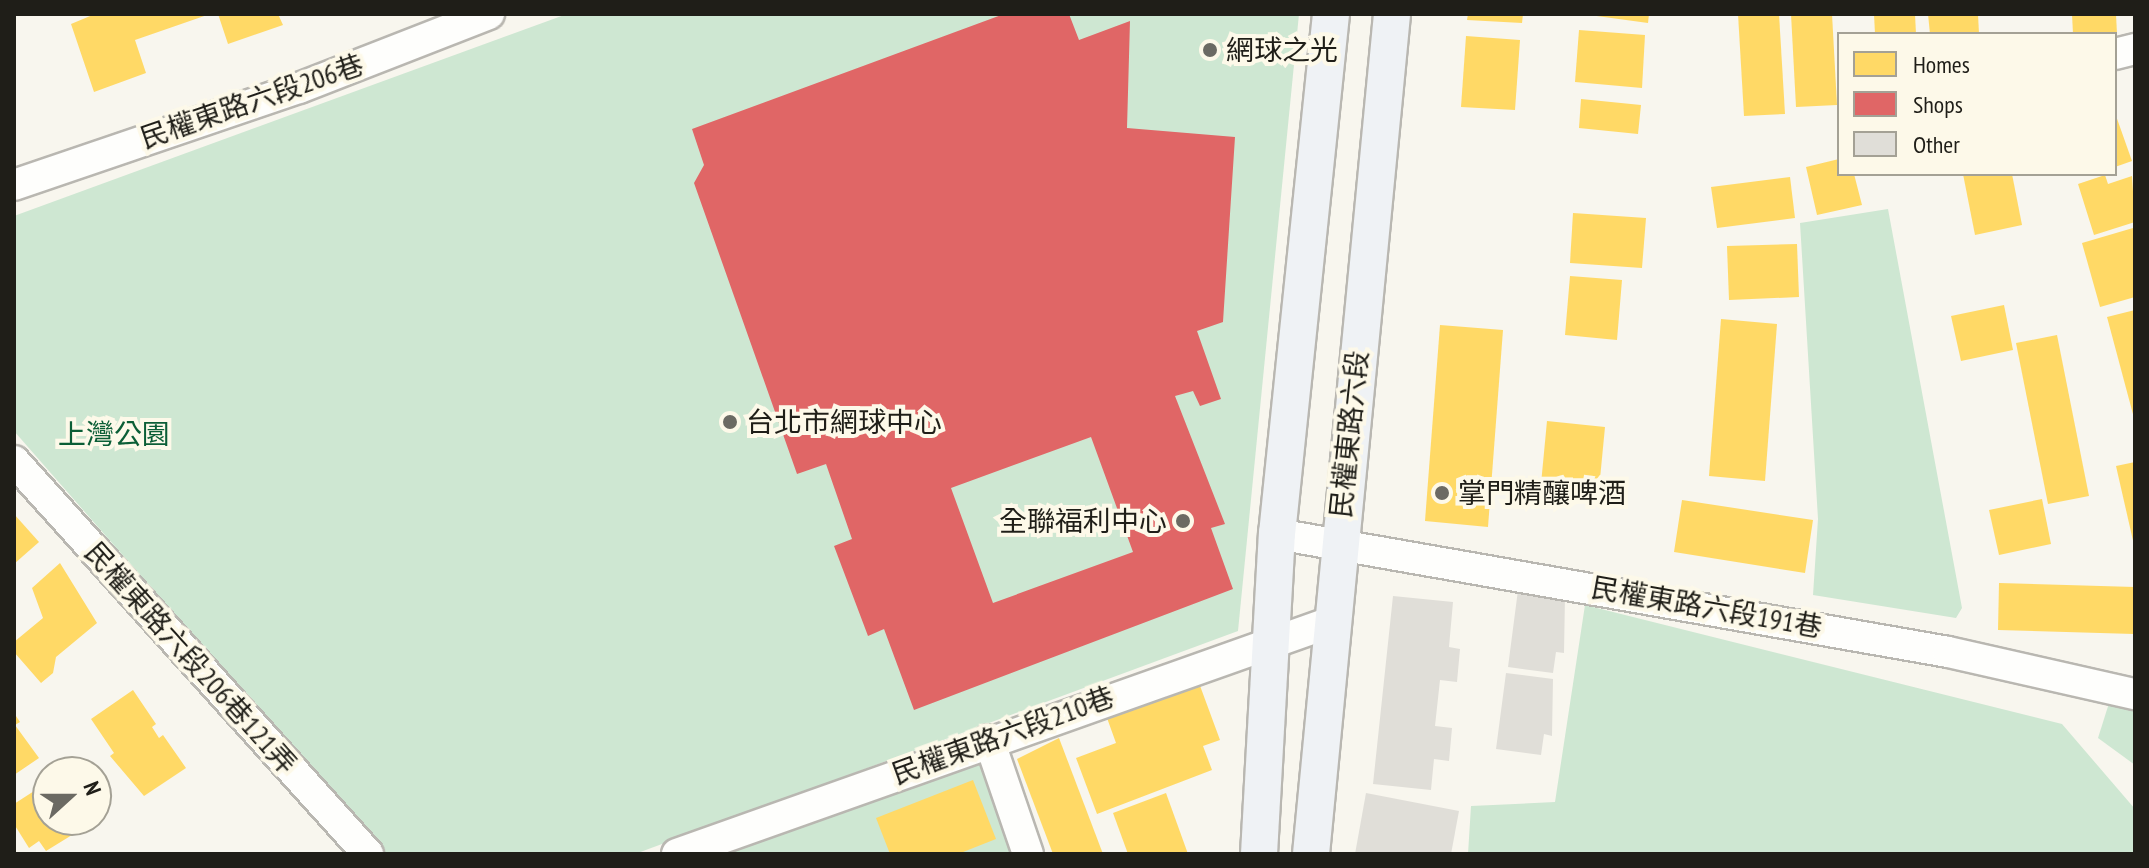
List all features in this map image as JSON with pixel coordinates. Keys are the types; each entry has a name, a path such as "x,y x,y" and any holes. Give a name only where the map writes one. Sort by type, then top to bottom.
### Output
{"main road":[{"path":"1259,854 1268,640 1277,534 1331,14"},
{"name":"民權東路六段","path":"1311,854 1338,543 1392,14"}],"street":[{"name":"民權東路六段206巷","path":"14,185 299,88 489,14"},
{"name":"民權東路六段206巷121弄","path":"14,461 368,854"},
{"name":"民權東路六段191巷","path":"1277,534 1980,657 2135,694"},
{"name":"民權東路六段210巷","path":"677,854 1268,640 1331,622"},
{"path":"989,740 1028,854"}],"green space":[{"name":"台北市網球中心","path":"567,14 1299,14 1238,631 635,854 384,854 14,431 14,216"},
{"path":"1888,209 1962,608 1956,618 1813,595 1818,519 1800,223"},
{"path":"1585,605 2062,724 2135,809 2135,854 1468,854 1471,806 1555,802"},
{"path":"2110,700 2135,702 2135,765 2098,738"},
{"path":"985,758 1019,854 728,852"}],"building: Homes":[{"path":"95,14 210,14 135,40 146,73 94,92 71,24"},
{"path":"218,14 278,14 283,25 228,44"},
{"path":"1468,14 1523,14 1522,23 1467,20"},
{"path":"1582,14 1649,14 1648,23"},
{"path":"1738,14 1779,14 1785,114 1744,116"},
{"path":"1791,14 1832,14 1837,105 1796,107"},
{"path":"1874,14 1915,14 1916,32 1875,32"},
{"path":"1928,14 1978,14 1979,32 1930,32"},
{"path":"2072,14 2116,14 2117,32 2073,32"},
{"path":"1579,30 1645,35 1642,88 1575,82"},
{"path":"1466,36 1520,40 1515,110 1461,107"},
{"path":"1581,99 1641,105 1638,134 1579,128"},
{"path":"2117,119 2132,161 2117,166"},
{"path":"1837,159 1837,176 1855,176 1862,205 1817,215 1806,167"},
{"path":"1963,176 2012,176 2022,225 1975,235"},
{"path":"2105,176 2108,184 2132,176 2135,222 2094,235 2078,184"},
{"path":"1790,177 1795,218 1717,228 1711,187"},
{"path":"1573,213 1646,218 1642,268 1570,263"},
{"path":"2133,228 2135,297 2100,307 2082,243"},
{"path":"1797,244 1799,297 1729,300 1727,246"},
{"path":"1570,276 1622,280 1617,340 1565,335"},
{"path":"2004,305 2013,350 1961,361 1951,316"},
{"path":"2135,310 2135,418 2134,418 2107,317"},
{"path":"1721,319 1777,324 1765,481 1709,476"},
{"path":"1440,325 1503,330 1488,527 1425,521"},
{"path":"2057,335 2089,496 2048,504 2016,343"},
{"path":"1547,421 1605,427 1599,489 1541,484"},
{"path":"2135,462 2135,545 2134,545 2116,466"},
{"path":"2042,499 2051,544 1999,555 1989,510"},
{"path":"1682,500 1813,520 1805,573 1674,552"},
{"path":"14,514 39,542 14,564"},
{"path":"60,563 97,623 56,657 53,673 41,683 14,652 14,642 43,618 32,588"},
{"path":"1999,583 2135,587 2134,634 1998,630"},
{"path":"1199,683 1220,740 1203,746 1212,770 1097,814 1076,758 1116,743 1107,718"},
{"path":"133,690 156,724 152,727 159,738 163,735 186,768 144,796 110,756 114,753 91,719"},
{"path":"14,713 20,722 15,725 38,756 32,756 32,763 14,775"},
{"path":"1059,738 1103,854 1053,854 1017,759"},
{"path":"973,780 996,839 958,854 890,854 876,818"},
{"path":"32,792 32,836 70,836 46,851 39,841 29,848 14,824 14,804"},
{"path":"1166,793 1188,854 1128,854 1113,813"}],"building: Shops":[{"path":"1004,14 1069,14 1079,40 1130,21 1127,128 1235,137 1223,322 1197,331 1221,399 1200,406 1193,391 1175,396 1225,524 1211,528 1233,589 914,710 884,629 868,636 834,546 852,539 826,464 797,474 694,183 704,165 692,129","holes":["1091,437 1133,552 993,603 951,488"]}],"building: Other":[{"path":"1518,590 1565,596 1564,653 1556,652 1553,673 1508,667"},
{"path":"1393,596 1453,602 1449,647 1460,649 1457,682 1440,680 1435,726 1452,728 1449,761 1434,759 1431,790 1373,784"},
{"path":"1506,673 1553,679 1552,736 1544,734 1541,755 1496,749"},
{"path":"1366,793 1459,811 1451,854 1355,854"}],"place":[{"name":"網球之光","path":"1210,50"},
{"name":"台北市網球中心","path":"730,422"},
{"name":"掌門精釀啤酒","path":"1442,493"},
{"name":"全聯福利中心","path":"1183,521"}],"park label":[{"name":"上灣公園","path":"114,434"}]}
